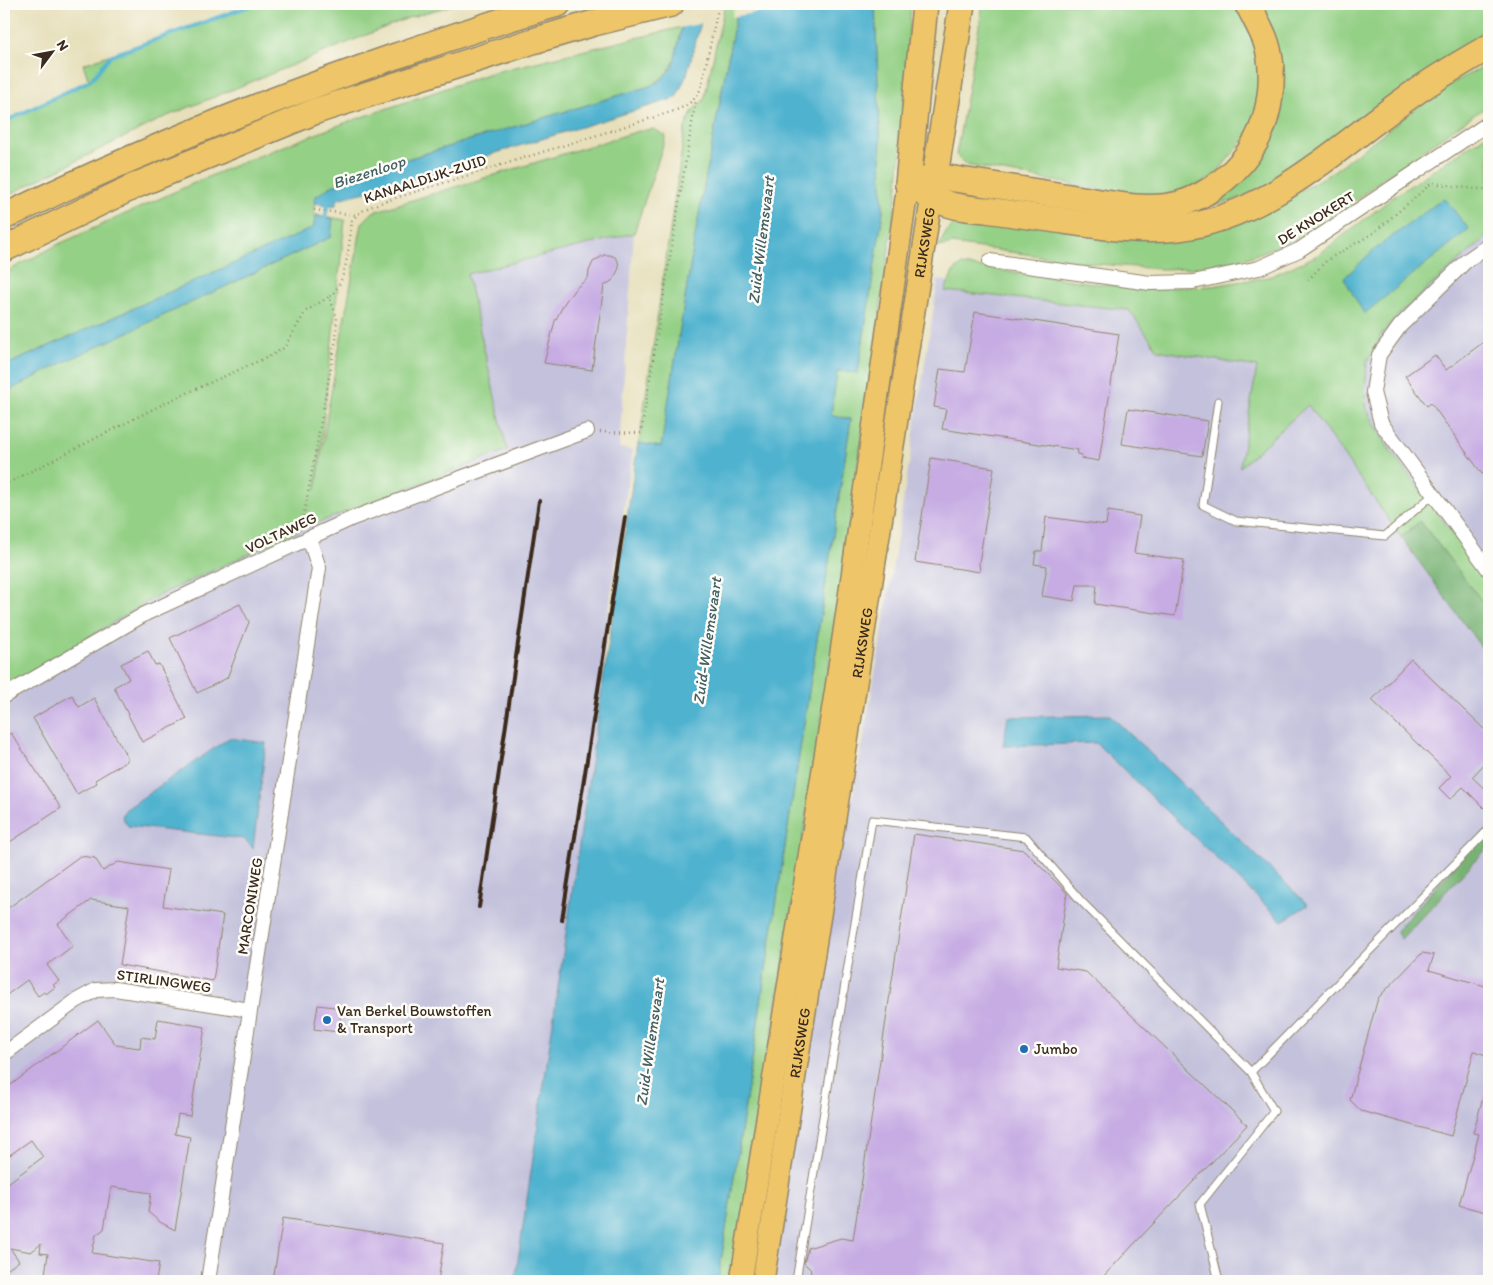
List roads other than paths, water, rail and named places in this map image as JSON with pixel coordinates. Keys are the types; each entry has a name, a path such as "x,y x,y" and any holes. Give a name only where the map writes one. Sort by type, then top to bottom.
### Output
{"highway":[{"path":"4,217 200,129 307,86 504,19 558,4"},
{"name":"RIJKSWEG","path":"908,184 924,4"},
{"name":"RIJKSWEG","path":"933,187 962,4"},
{"path":"908,184 1152,207 1180,204 1213,188 1248,156 1261,132 1269,106 1272,74 1267,43 1247,4"},
{"path":"4,249 139,184 316,111 533,41 662,6"},
{"path":"933,187 947,204 1117,228 1166,229 1200,223 1226,216 1251,206 1286,187 1403,101 1447,71 1489,47"}],"main road":[{"name":"RIJKSWEG","path":"741,1281 836,688 908,184"},
{"name":"RIJKSWEG","path":"763,1281 933,187"}],"street":[{"name":"DE KNOKERT","path":"990,261 1150,283 1193,282 1259,268 1299,250 1489,123"},
{"path":"1489,245 1466,261 1400,326 1379,355 1373,392 1381,422 1489,570"},
{"name":"VOLTAWEG","path":"4,696 145,614 353,518 587,432"},
{"name":"MARCONIWEG","path":"208,1281 319,568 309,538"},
{"name":"STIRLINGWEG","path":"4,1054 76,1001 96,990 115,989 250,1010"}],"lane":[{"path":"1218,401 1203,505 1236,521 1385,536 1434,494"},
{"path":"796,1281 872,820 1026,837 1081,901 1251,1072 1274,1110 1200,1204 1219,1281"},
{"path":"1251,1072 1489,830"}],"water":[{"path":"687,4 706,4 687,74 676,98 378,189 338,199 335,206 314,203 316,196 330,187 387,165 650,86 661,80 673,66"},
{"name":"Zuid-Willemsvaart","path":"738,4 875,4 883,211 858,373 837,372 831,414 851,419 718,1281 515,1281 638,443 661,447 696,230"},
{"path":"1444,198 1469,229 1364,314 1344,278 1375,249"},
{"path":"316,216 333,219 331,237 62,363 4,393 4,366 313,228"},
{"path":"1110,715 1308,905 1282,921 1096,743 1003,746 1008,717"},
{"path":"229,738 266,743 253,848 244,839 128,826 122,817 125,810"}],"waterway":[{"path":"4,122 91,80 110,56 255,4"},
{"name":"Biezenloop","path":"324,222 329,200"}],"railway":[{"path":"479,907 539,501"},
{"path":"562,920 625,517"}],"place":[{"name":"Van Berkel Bouwstoffen & Transport","path":"327,1020"},
{"name":"Jumbo","path":"1024,1049"}]}
